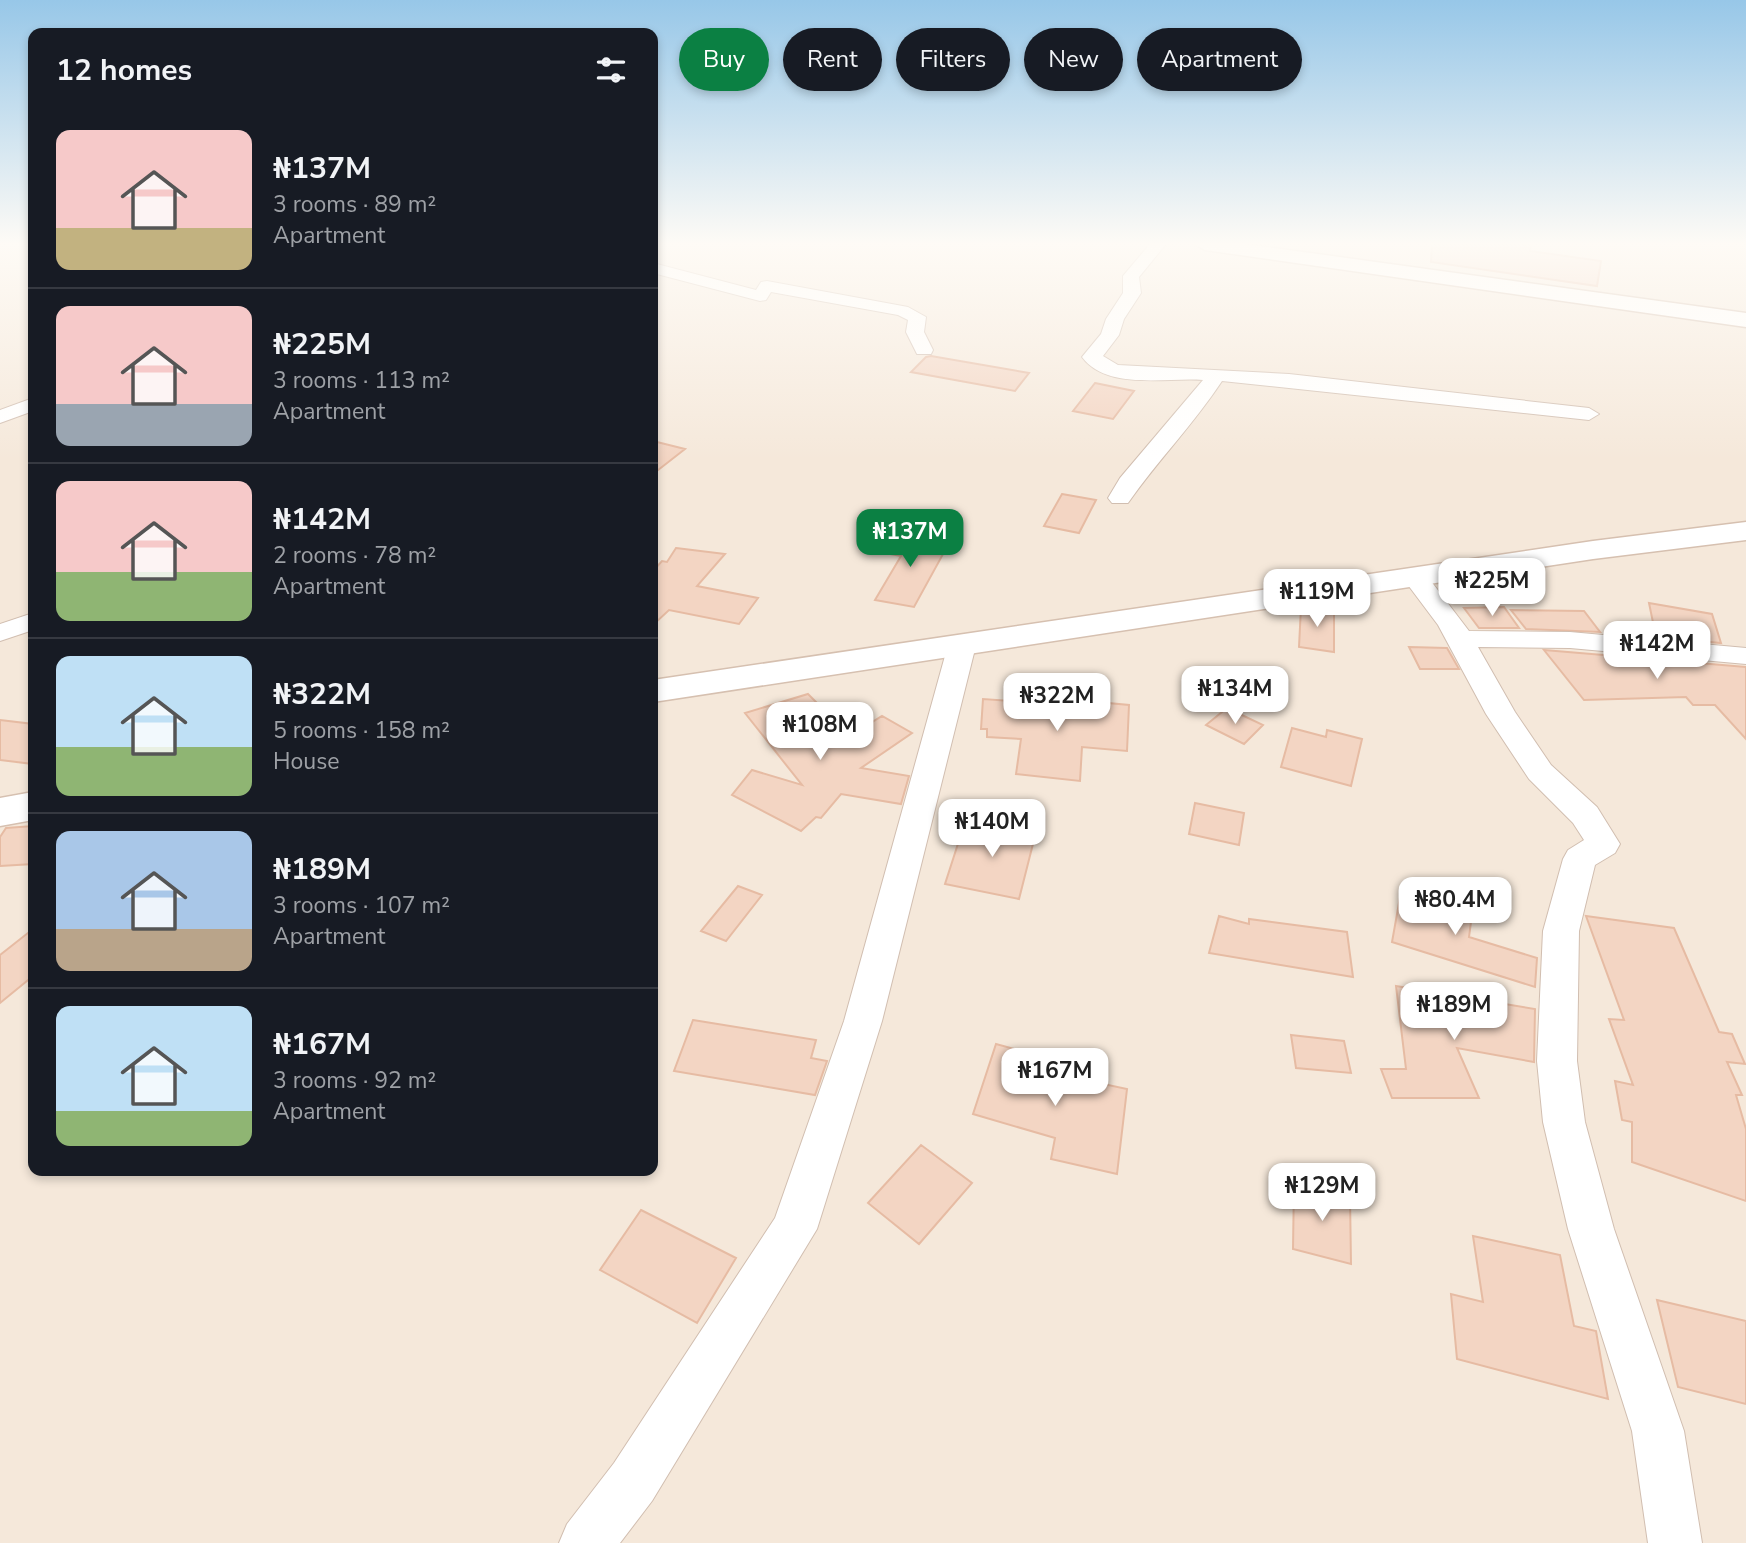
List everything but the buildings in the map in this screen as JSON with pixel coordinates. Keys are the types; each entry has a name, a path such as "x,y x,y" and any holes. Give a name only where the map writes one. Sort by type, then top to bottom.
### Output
{"main road":[{"path":"1718,316 1746,320"},
{"path":"658,690 1415,577 1746,531"},
{"path":"0,812 28,807"}],"street":[{"path":"914,316 917,317 915,332 924,350"},
{"path":"1117,316 1110,335 1092,357 1099,365 1124,371 1216,374 1589,414"},
{"path":"1120,498 1128,483 1201,398 1216,374"},
{"path":"0,416 28,406"},
{"path":"1415,577 1461,639 1501,714 1540,772 1585,815 1603,844 1580,859 1561,931 1557,1061 1563,1122 1591,1229 1658,1430 1675,1543"},
{"path":"0,633 28,623"},
{"path":"1461,639 1592,641 1746,656"},
{"path":"586,1543 633,1482 794,1229 863,1021 962,645"}],"shaded area":[{"path":"0,316 28,316 28,1176 658,1176 658,316 1746,316 1746,1543 0,1543"}]}
